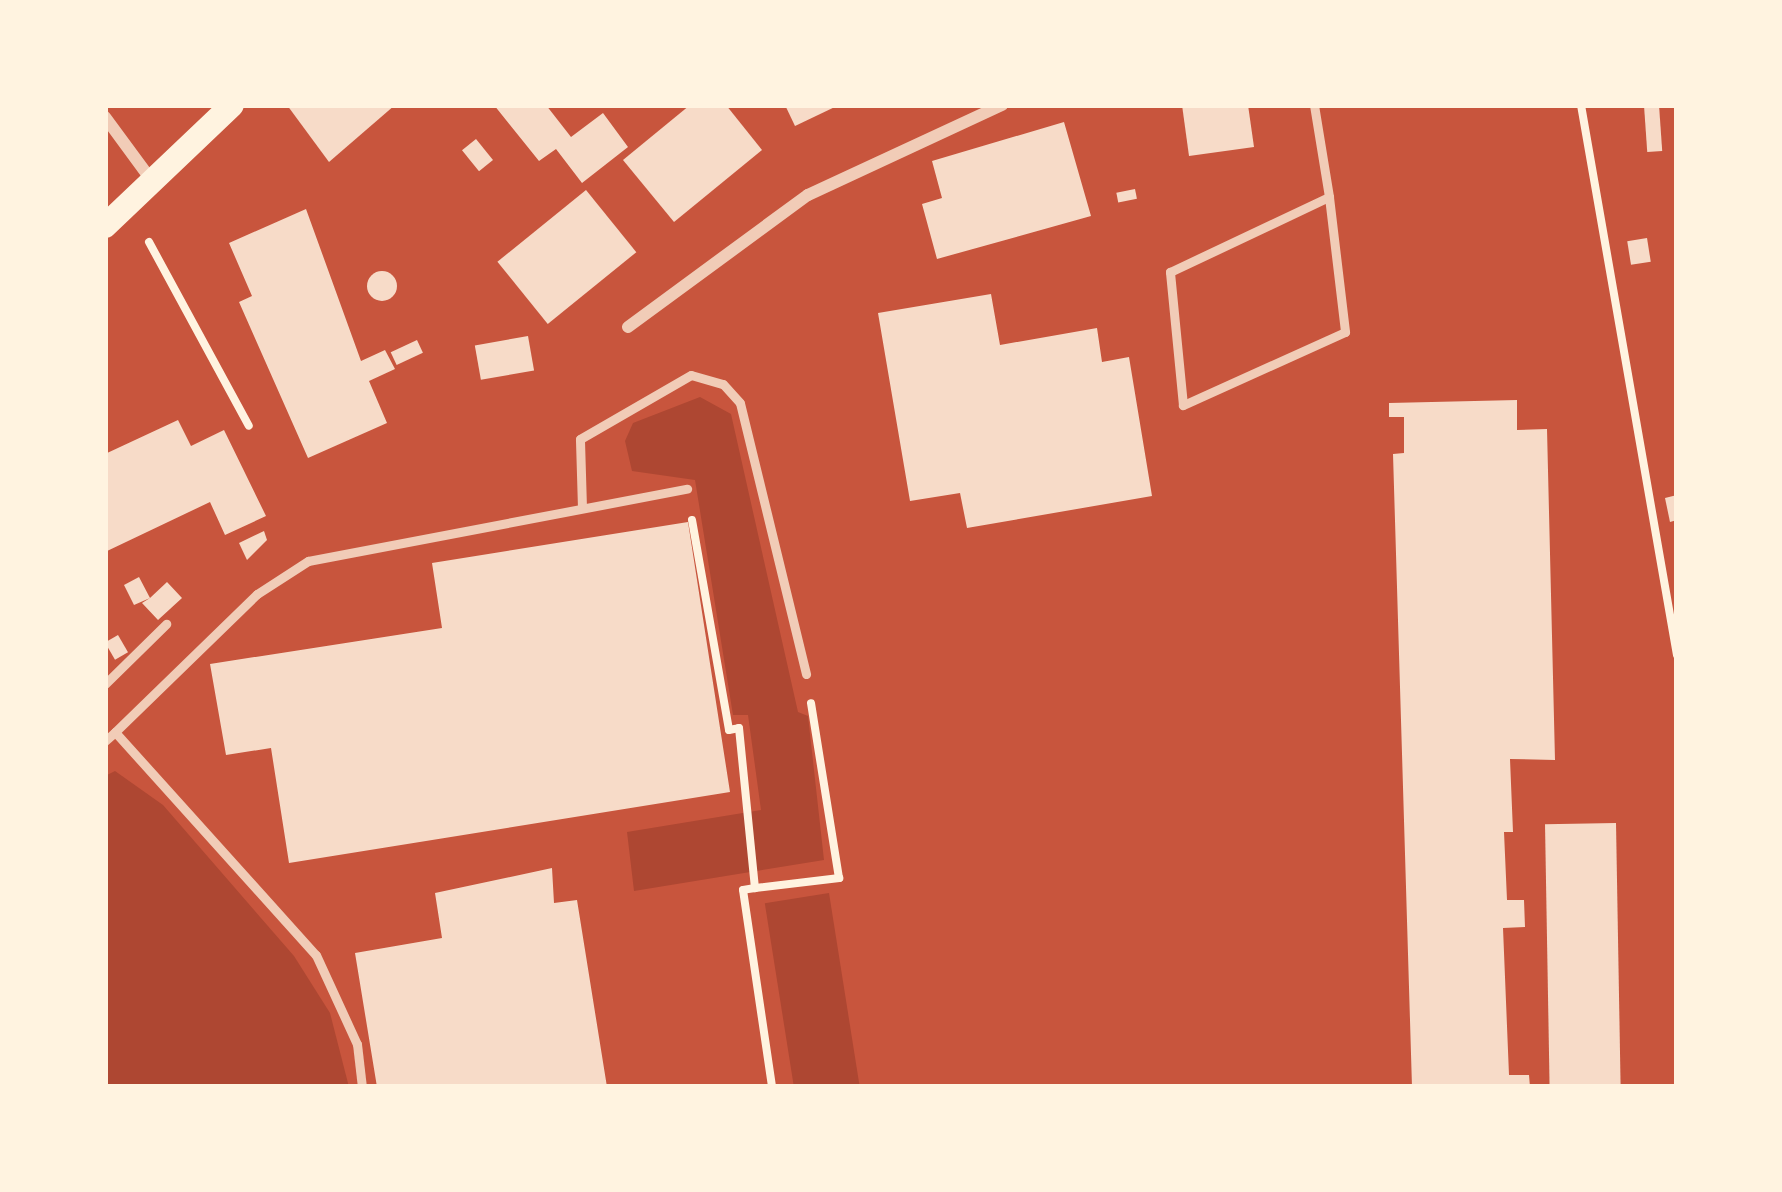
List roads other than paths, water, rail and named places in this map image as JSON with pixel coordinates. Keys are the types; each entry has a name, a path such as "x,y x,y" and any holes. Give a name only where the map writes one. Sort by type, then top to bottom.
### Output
{"main road":[{"path":"105,226 232,105"}],"street":[{"path":"628,327 808,195 1002,105"},
{"path":"105,117 152,181"}],"lane":[{"path":"1313,105 1329,197 1346,332 1183,405 1170,272 1329,197"},
{"path":"582,508 580,439 691,375 723,384 740,403 806,674"},
{"path":"105,740 257,594 308,561 687,489"},
{"path":"105,685 166,624"},
{"path":"115,732 316,955 357,1044 362,1087"}]}
